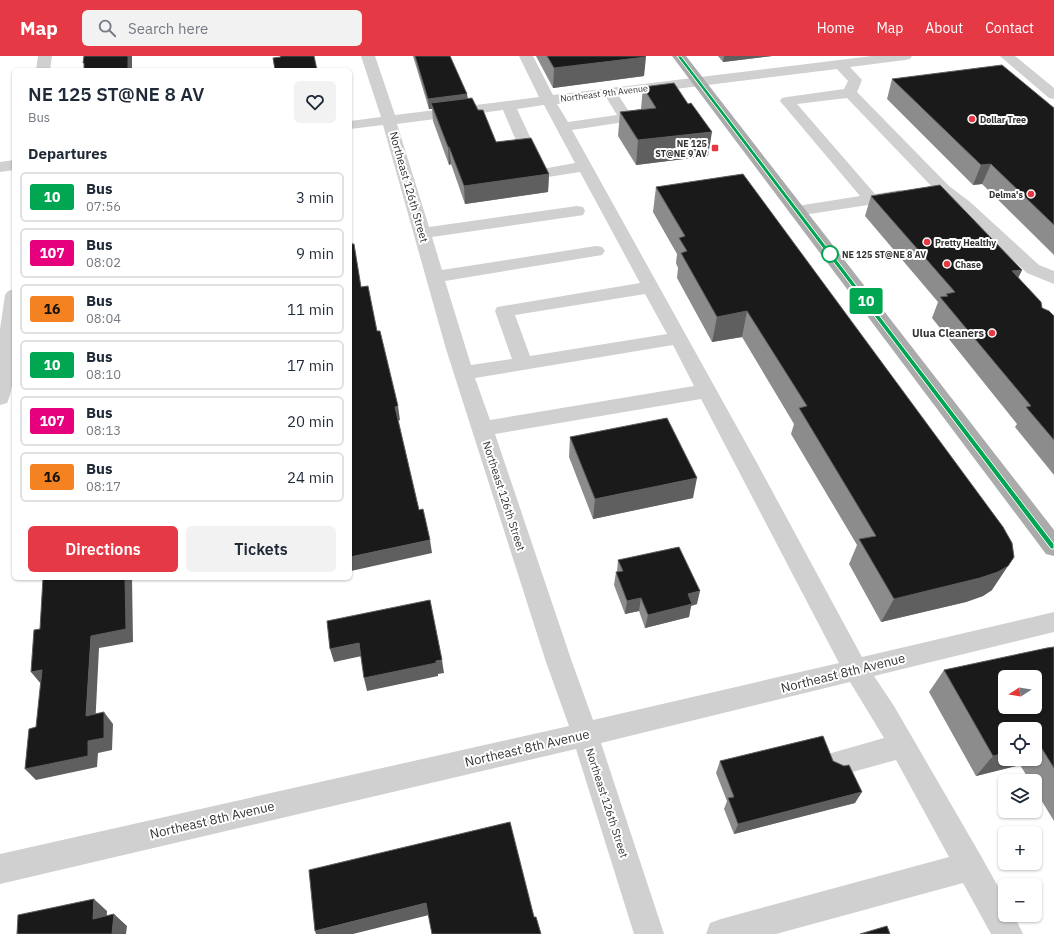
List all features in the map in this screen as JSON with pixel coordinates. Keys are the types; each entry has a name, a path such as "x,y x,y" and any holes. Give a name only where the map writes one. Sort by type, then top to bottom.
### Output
{"main road":[{"path":"679,56 1054,547"}],"street":[{"path":"43,68 45,56"},
{"name":"Northeast 126th Street","path":"368,56 389,120 464,373 559,662 585,734 649,934"},
{"path":"526,56 548,100 651,287 856,669 885,714 1008,934"},
{"name":"Northeast 9th Avenue","path":"352,125 840,64 882,57 905,56"},
{"path":"1007,56 1054,95"},
{"path":"840,64 855,80 850,93"},
{"path":"563,127 626,118 610,92"},
{"path":"850,93 787,101 871,199"},
{"path":"850,93 942,189 963,204 1033,269 1054,278"},
{"path":"508,105 528,150"},
{"path":"0,167 12,165"},
{"path":"548,172 585,166"},
{"path":"797,211 942,189"},
{"path":"422,233 577,211"},
{"path":"435,277 596,251"},
{"path":"523,364 504,311 651,287"},
{"path":"0,398 12,310"},
{"path":"464,373 678,338"},
{"path":"482,429 707,391"},
{"name":"Northeast 8th Avenue","path":"0,869 585,734 1054,622"},
{"path":"838,763 902,746"},
{"path":"721,934 971,866"}],"building":[{"path":"84,56 128,56 128,68 84,68"},
{"path":"280,56 314,56 317,68 275,68 273,58 281,57"},
{"path":"415,56 450,56 467,94 428,99"},
{"path":"547,56 645,56 646,57 554,68"},
{"name":"Dollar Tree","path":"1002,65 1054,108 1054,225 991,164 981,165 892,79"},
{"path":"674,83 688,104 691,103 712,132 638,140 620,112 656,108 643,87"},
{"path":"472,98 478,110 483,110 496,142 531,138 549,174 464,186 431,103"},
{"path":"743,174 1003,527 1012,543 1014,557 1008,566 998,572 980,578 894,599 859,539 876,536 799,408 807,406 747,311 717,317 681,253 687,251 679,238 685,236 656,187"},
{"path":"940,185 1022,270 1012,271 1041,302 1042,308 1049,311 1054,316 1054,440 1026,407 1031,406 940,297 948,296 946,294 955,292 871,196"},
{"path":"352,244 354,244 361,287 368,286 377,331 380,331 398,406 395,407 419,510 423,509 430,540 352,557"},
{"path":"667,418 697,478 595,499 570,437"},
{"path":"679,547 700,591 688,594 692,604 648,615 641,598 627,601 616,572 623,571 618,560"},
{"path":"43,580 125,580 126,629 91,636 86,716 104,712 104,738 88,741 88,756 25,769 29,729 36,727 42,670 31,672 34,630 40,629"},
{"path":"430,600 442,660 436,661 436,663 364,678 359,643 330,649 327,621"},
{"path":"1054,647 1054,768 1042,749 1042,722 998,722 998,755 993,756 944,670"},
{"path":"823,736 833,761 844,766 849,765 862,792 738,824 728,798 734,797 720,761"},
{"path":"510,822 534,917 536,917 541,934 432,934 426,903 315,931 309,870"},
{"path":"94,899 93,919 114,914 112,934 17,934 18,915"},
{"path":"887,926 890,934 860,934"}],"bus line":[{"name":"10","path":"679,56 1054,547"}],"place":[{"name":"Dollar Tree","path":"972,119"},
{"name":"NE 125 ST@NE 9 AV","path":"715,148"},
{"name":"Delma's","path":"1031,194"},
{"name":"Pretty Healthy","path":"927,242"},
{"name":"NE 125 ST@NE 8 AV","path":"830,254"},
{"name":"Chase","path":"947,264"},
{"name":"Ulua Cleaners","path":"992,333"}]}
